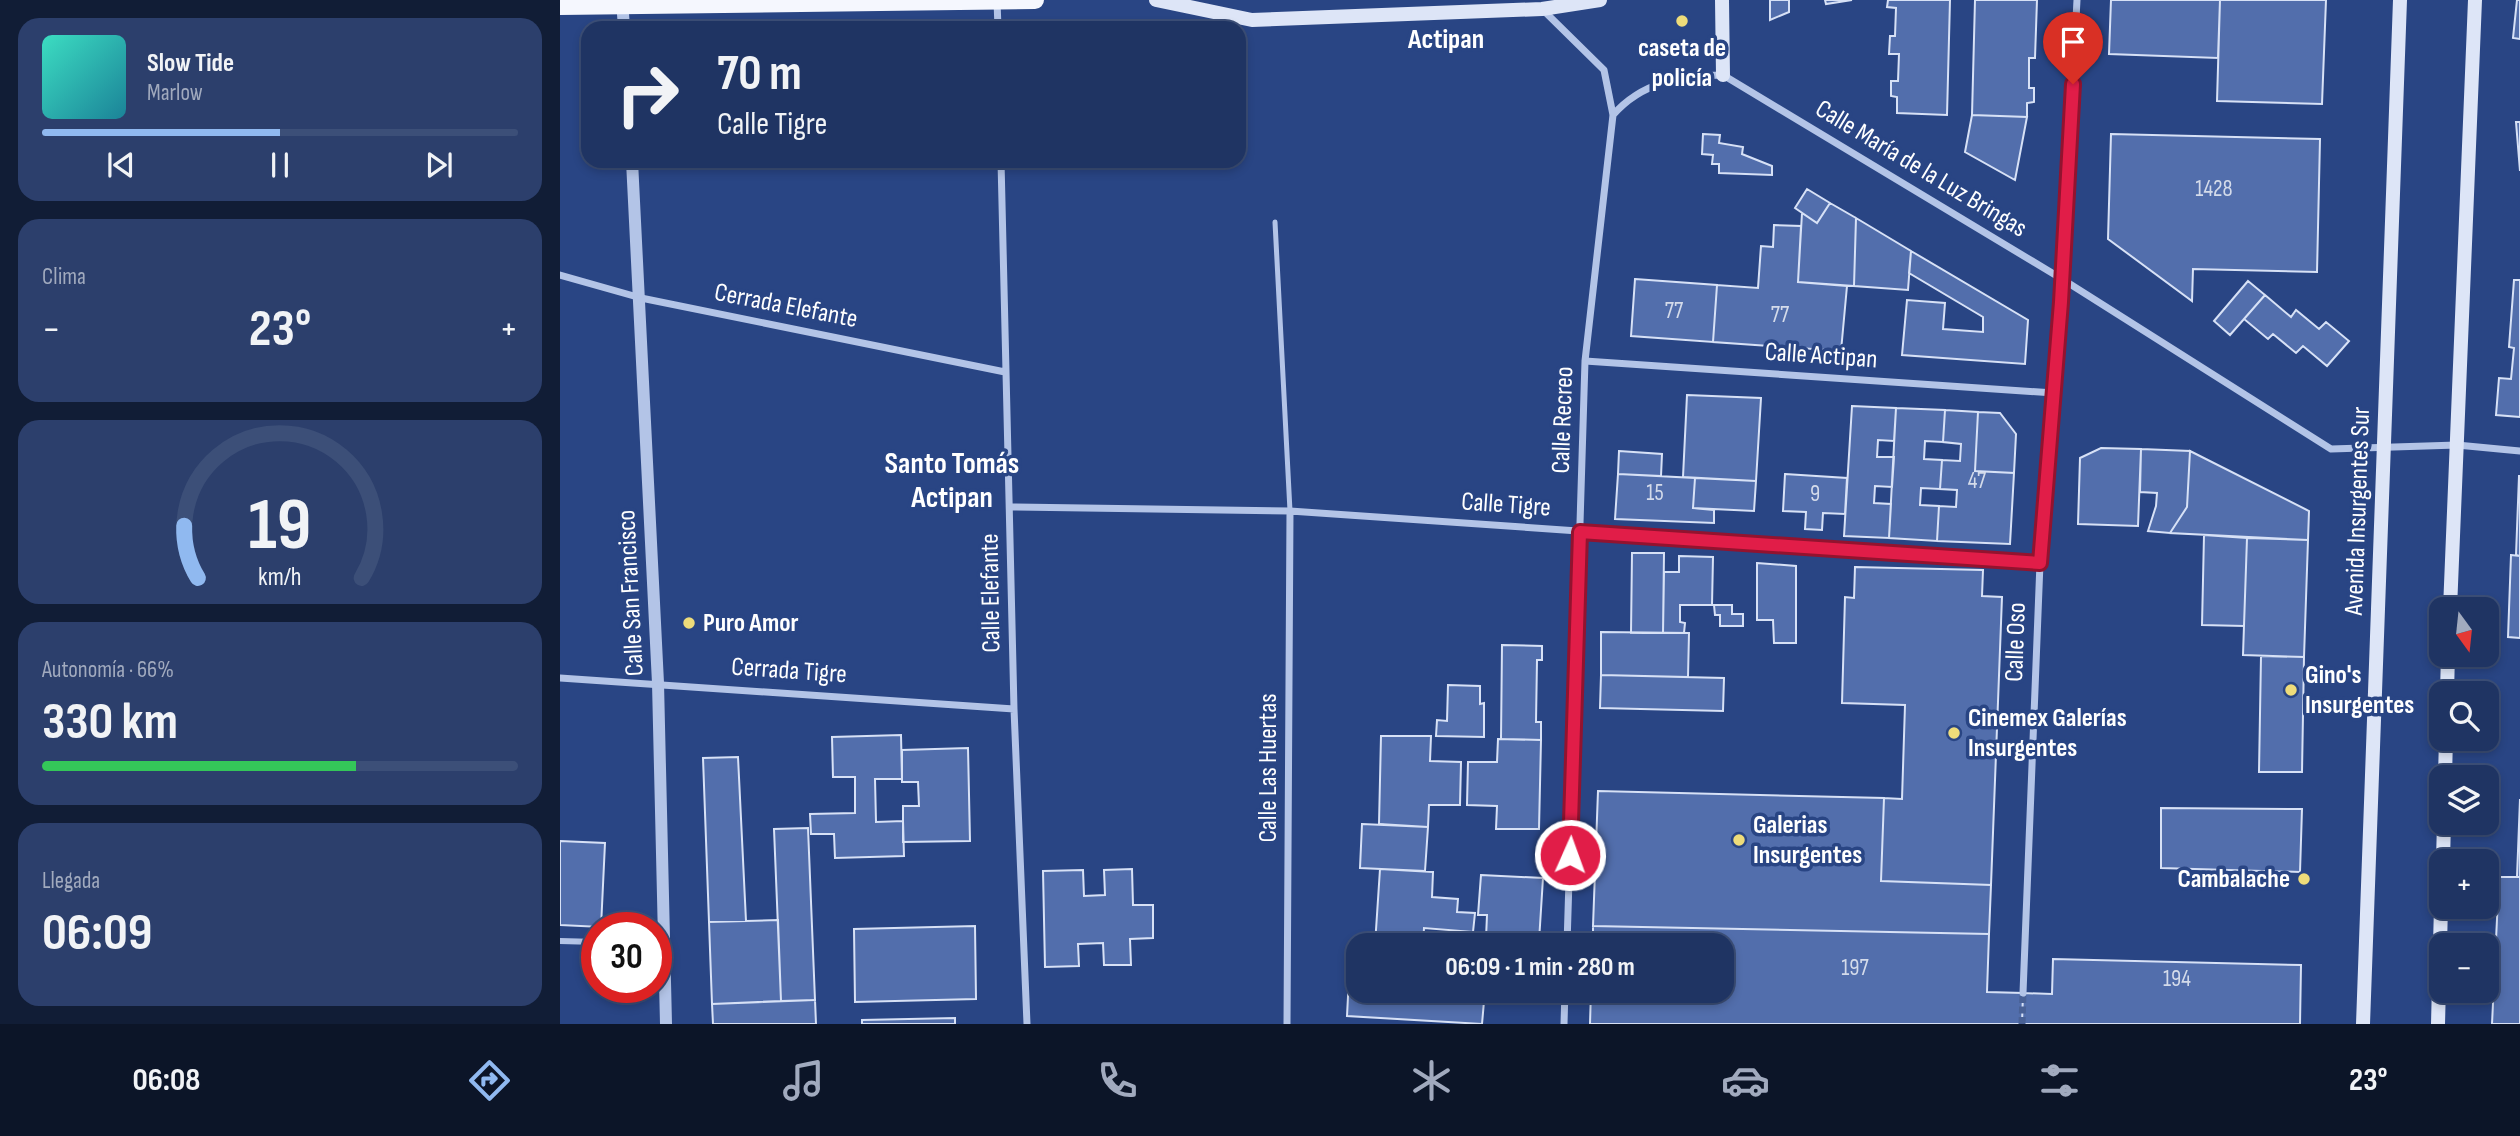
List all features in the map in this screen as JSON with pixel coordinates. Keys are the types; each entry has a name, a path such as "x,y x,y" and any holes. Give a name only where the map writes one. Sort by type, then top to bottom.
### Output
{"main road":[{"path":"560,6 622,3 1034,0"},
{"path":"1156,0 1252,20 1542,9 1600,0"},
{"path":"1722,0 1723,75"},
{"name":"Avenida Insurgentes Sur","path":"2363,1024 2400,0"},
{"path":"2451,597 2475,0"},
{"path":"2438,1024 2441,919"}],"street":[{"path":"998,0 998,21"},
{"name":"Calle Oso","path":"2023,993 2040,563 2062,279 2077,0"},
{"path":"622,3 623,21"},
{"name":"Calle Recreo","path":"1542,9 1604,71 1613,115 1586,361 1567,933"},
{"path":"1613,115 1629,97 1653,85 1690,75 1723,75"},
{"name":"Calle María de la Luz Bringas","path":"1723,75 2062,279 2331,449 2457,445"},
{"name":"Calle San Francisco","path":"632,168 658,683 660,912"},
{"name":"Calle Elefante","path":"1001,168 1014,709 1027,1024"},
{"name":"Cerrada Elefante","path":"560,275 641,298 1005,372"},
{"name":"Calle Actipan","path":"1586,361 2054,393"},
{"path":"2457,445 2520,451"},
{"name":"Calle Tigre","path":"1010,507 1290,512 2040,563"},
{"name":"Calle Las Huertas","path":"1287,1024 1290,512"},
{"name":"Cerrada Tigre","path":"560,678 1014,709"},
{"path":"560,941 581,942"},
{"name":"Calle San Francisco","path":"664,1003 666,1024"},
{"path":"1564,1024 1565,1003"}],"lane":[{"path":"1275,222 1290,512"}],"building":[{"path":"1770,0 1789,0 1789,12 1770,20"},
{"path":"1825,0 1852,0 1826,4"},
{"path":"1888,0 1950,0 1947,115 1897,113 1897,97 1891,96 1891,81 1898,81 1899,54 1889,54 1890,36 1895,36 1896,8 1887,7"},
{"path":"1975,0 2037,0 2035,58 2029,58 2029,88 2034,88 2034,102 2027,103 2027,117 1972,115"},
{"path":"2111,0 2220,0 2218,58 2109,54"},
{"path":"2220,0 2326,0 2322,104 2217,101"},
{"path":"2517,0 2520,0 2520,39 2513,38"},
{"path":"1972,115 2027,117 2015,180 1965,152"},
{"path":"2516,122 2520,122 2520,171"},
{"path":"1703,134 1720,135 1719,143 1743,147 1742,154 1772,166 1772,175 1719,173 1719,164 1712,164 1713,155 1702,154"},
{"path":"2111,134 2320,139 2317,272 2193,269 2192,301 2108,239"},
{"path":"1807,189 1830,203 1817,223 1795,208"},
{"path":"1830,203 1856,218 1854,286 1798,282 1802,213 1817,223"},
{"path":"1856,218 1911,251 1908,290 1854,286"},
{"path":"1774,225 1801,226 1798,282 1847,286 1841,351 1713,342 1717,285 1758,288 1761,246 1773,247"},
{"path":"1911,251 2028,320 2025,364 1902,355 1907,300 1945,303 1943,329 1983,332 1983,317 1909,273"},
{"path":"1635,279 1717,285 1713,342 1631,336"},
{"path":"2514,280 2520,280 2520,417 2496,415 2499,378 2511,379 2514,348 2509,347"},
{"path":"2248,281 2265,295 2230,335 2214,321"},
{"path":"2265,295 2291,317 2296,310 2319,329 2326,322 2349,341 2327,366 2303,346 2296,353 2273,334 2268,339 2244,319"},
{"path":"1687,395 1761,398 1756,481 1683,477"},
{"path":"1852,406 1896,408 1894,441 1878,440 1877,457 1894,457 1892,487 1875,486 1874,503 1891,504 1889,538 1844,536"},
{"path":"1896,408 1945,410 1943,442 1925,441 1924,459 1942,460 1940,489 1921,488 1920,505 1939,506 1937,541 1889,538"},
{"path":"1945,410 1978,412 1975,471 2014,473 2010,544 1937,541 1939,506 1956,507 1957,490 1940,489 1942,460 1960,461 1961,444 1943,442"},
{"path":"1978,412 2000,413 2016,434 2014,473 1975,471"},
{"path":"2101,448 2141,449 2138,526 2078,524 2080,458"},
{"path":"2141,449 2190,451 2187,507 2170,533 2148,531 2157,493 2140,492"},
{"path":"1619,451 1662,454 1661,476 1618,474"},
{"path":"2190,451 2309,511 2308,540 2170,533 2187,507"},
{"path":"1618,474 1695,478 1693,508 1714,510 1714,523 1615,519"},
{"path":"1785,474 1847,478 1845,514 1823,513 1822,530 1805,529 1806,512 1783,511"},
{"path":"2520,476 2520,556 2516,555"},
{"path":"1695,478 1756,481 1754,511 1693,508"},
{"path":"2204,535 2247,538 2244,626 2202,625"},
{"path":"2247,538 2308,540 2304,657 2243,655"},
{"path":"1632,553 1664,553 1663,633 1631,633"},
{"path":"2511,555 2520,556 2520,638 2508,637"},
{"path":"1679,556 1713,557 1712,605 1680,605 1680,622 1685,623 1684,633 1663,633 1664,572 1679,572"},
{"path":"1757,563 1796,566 1796,643 1774,643 1773,620 1757,620"},
{"name":"Galerias Insurgentes","path":"1855,567 1983,570 1982,596 2002,597 1991,885 1881,881 1884,798 1902,799 1905,705 1842,703 1845,597 1854,598"},
{"path":"1714,605 1732,605 1732,614 1743,614 1743,626 1720,626 1720,615 1715,615"},
{"path":"1601,632 1689,633 1688,677 1601,675"},
{"path":"1502,645 1542,646 1542,660 1537,660 1536,722 1541,722 1541,740 1501,739"},
{"path":"2261,656 2304,657 2302,772 2259,772"},
{"path":"1601,675 1724,678 1723,711 1600,708"},
{"path":"1448,685 1480,686 1480,704 1484,703 1484,737 1436,736 1437,720 1447,721"},
{"path":"901,735 902,779 875,779 876,822 903,821 904,856 835,858 834,834 811,834 810,814 855,813 855,777 833,777 832,737"},
{"path":"1381,736 1431,736 1430,761 1461,762 1460,805 1429,805 1428,827 1379,824"},
{"path":"1498,739 1541,740 1539,829 1496,829 1497,806 1467,805 1468,762 1497,762"},
{"path":"968,748 970,841 903,842 903,806 919,806 918,782 902,782 902,750"},
{"path":"738,757 746,921 709,922 703,758"},
{"name":"Galerias Insurgentes","path":"1598,791 1884,798 1881,881 1991,885 1989,934 1593,926"},
{"path":"2520,799 2520,877 2517,877"},
{"path":"2161,808 2302,809 2300,872 2161,868"},
{"path":"1362,824 1428,827 1425,871 1360,868"},
{"path":"808,828 815,1000 781,1001 774,829"},
{"path":"560,841 605,843 602,912 581,912 581,926 560,925"},
{"path":"1132,869 1133,905 1153,905 1153,938 1130,939 1131,965 1104,965 1103,943 1078,944 1079,966 1045,967 1043,871 1083,870 1084,896 1105,895 1104,870"},
{"path":"1380,869 1433,872 1432,897 1458,899 1457,912 1475,913 1473,932 1424,928 1424,933 1376,933"},
{"path":"1481,875 1543,878 1540,933 1486,933 1487,915 1478,915"},
{"path":"2499,877 2520,877 2520,1024 2492,1024 2493,1003 2499,1003 2499,933 2496,933"},
{"path":"778,920 781,1001 712,1004 709,922"},
{"path":"975,926 976,999 855,1002 854,929"},
{"name":"Galerias Insurgentes","path":"1593,926 1989,934 1987,992 2023,993 2022,1024 1590,1024 1591,1003 1734,1003 1734,933 1593,933"},
{"path":"2053,959 2301,965 2300,1024 2022,1024 2023,993 2052,994"},
{"path":"815,1000 816,1024 713,1024 712,1004"},
{"path":"1348,1003 1484,1003 1482,1024 1347,1016"},
{"path":"955,1018 955,1024 862,1024 862,1020"}],"tunnel":[{"path":"2022,1024 2023,993"}],"place":[{"name":"caseta de policía","path":"1682,21"},
{"name":"Puro Amor","path":"689,623"},
{"name":"Gino's Insurgentes","path":"2291,690"},
{"name":"Cinemex Galerías Insurgentes","path":"1954,733"},
{"name":"Galerias Insurgentes","path":"1739,840"},
{"name":"Cambalache","path":"2304,879"}],"district":[{"name":"Actipan","path":"1446,39"},
{"name":"Santo Tomás Actipan","path":"952,481"}],"route":[{"path":"1570,855 1580,532 2040,563 2061,302 2073,84"}]}
